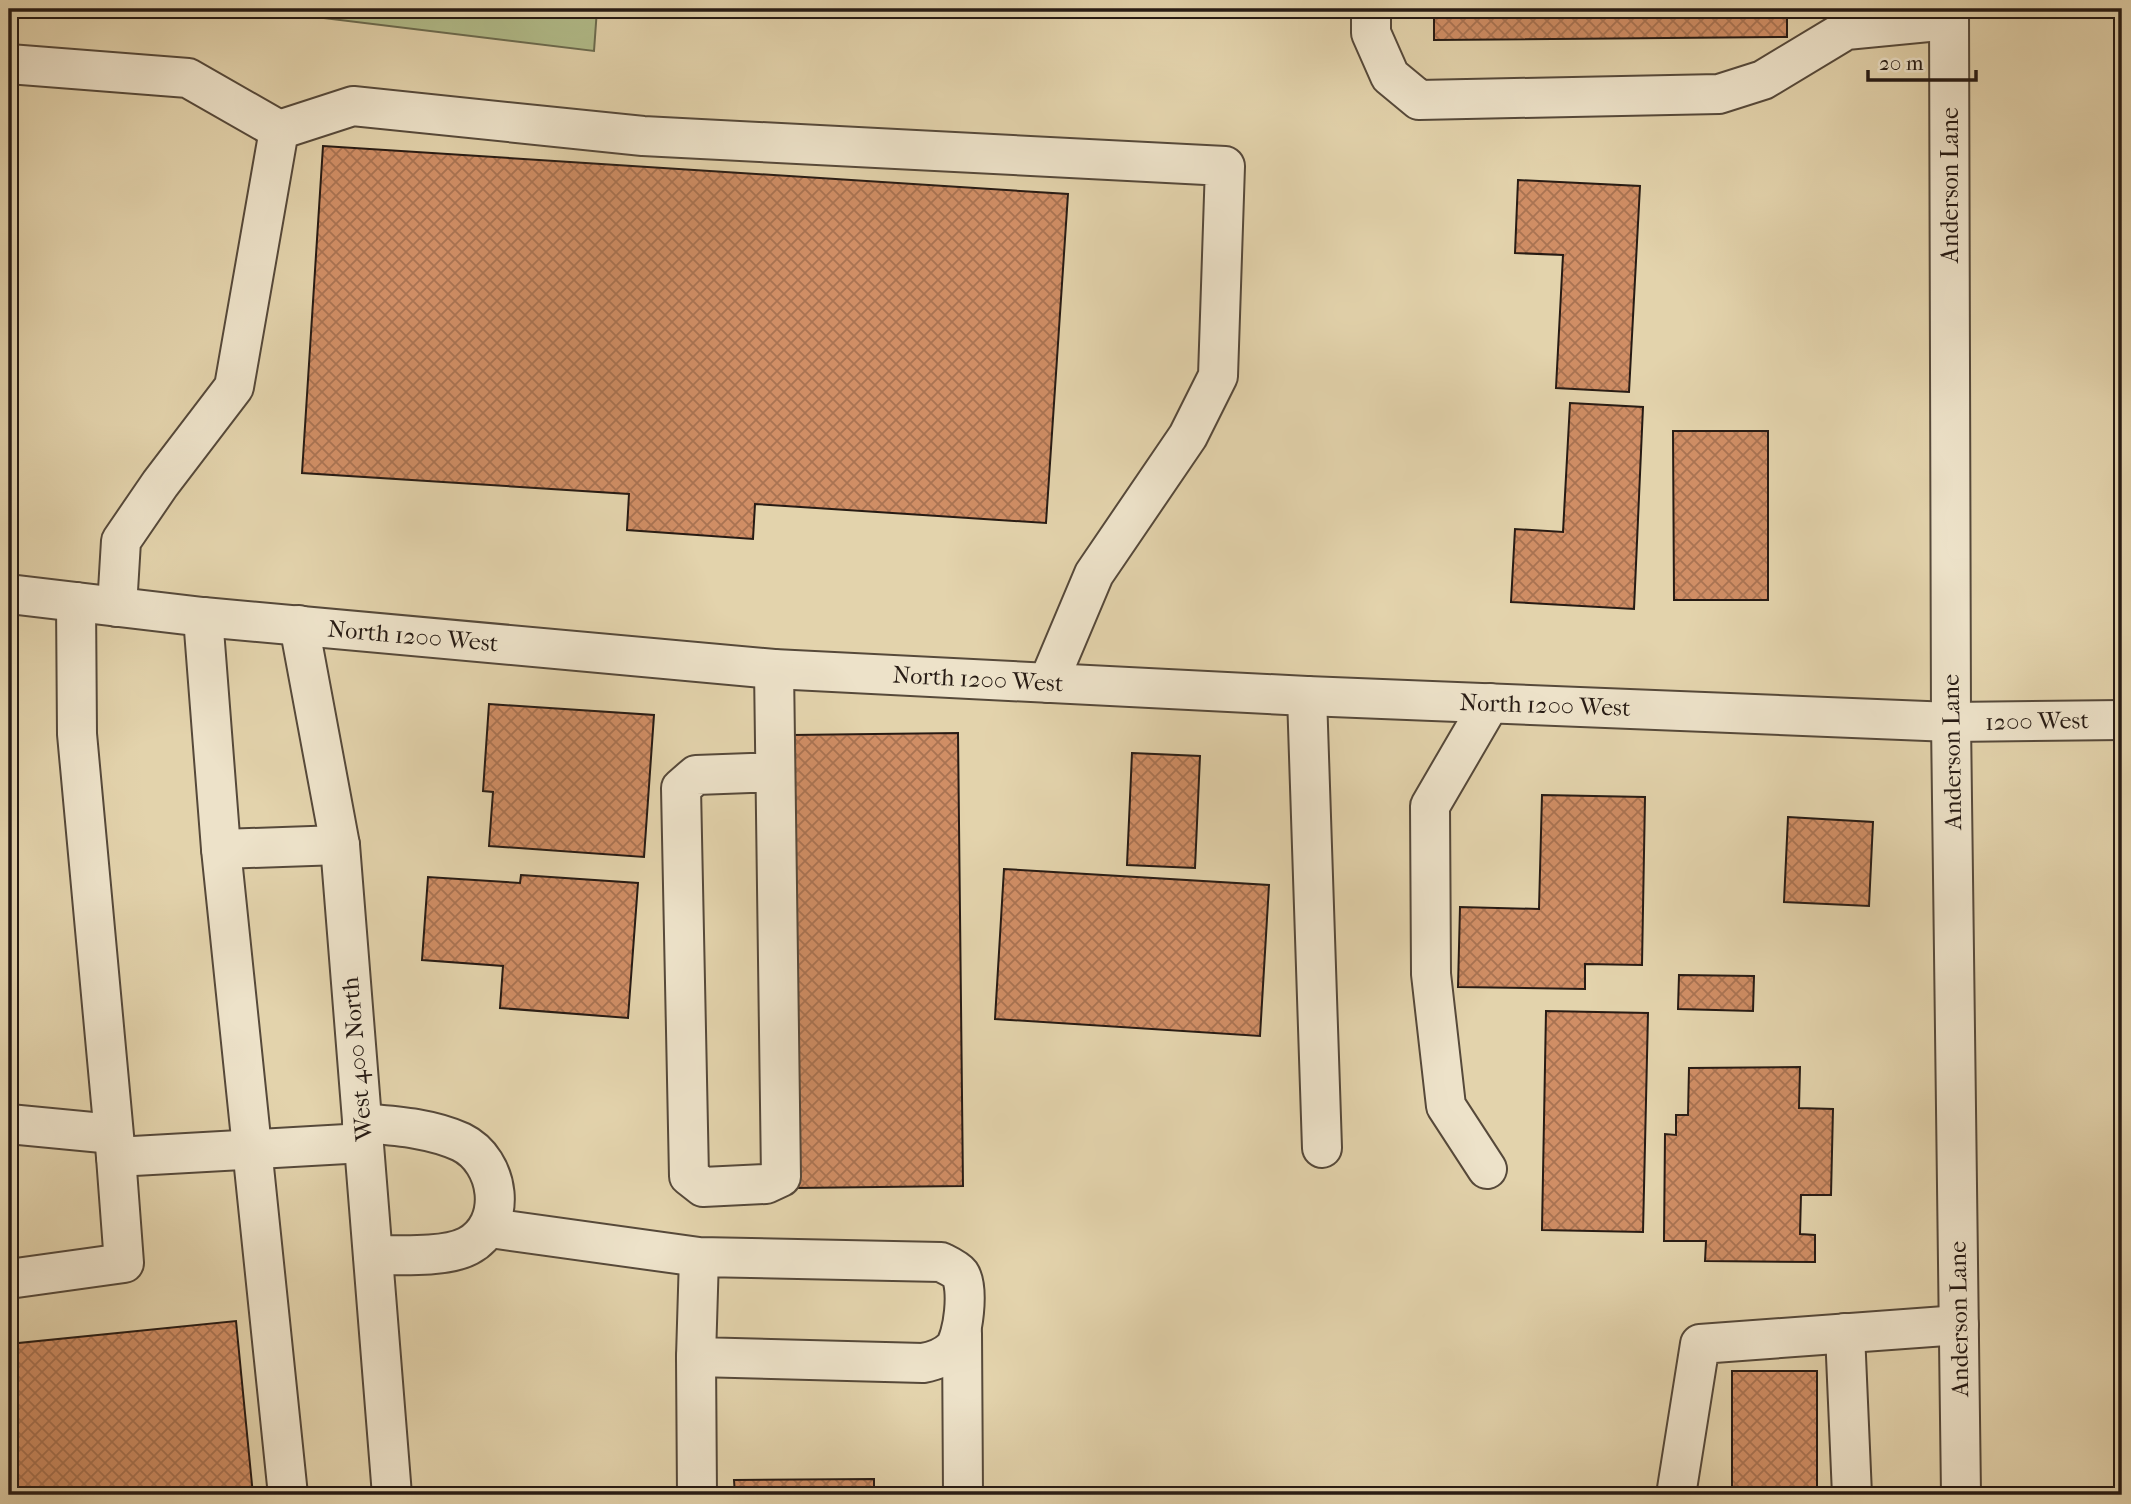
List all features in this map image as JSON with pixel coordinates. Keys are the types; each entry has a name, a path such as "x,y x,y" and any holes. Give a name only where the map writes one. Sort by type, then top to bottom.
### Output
{"street":[{"path":"1371,9 1371,33 1390,76 1419,100 1719,94 1763,80 1845,20 1949,15"},
{"name":"Anderson Lane","path":"1949,15 1951,722 1961,1495"},
{"path":"9,64 188,78 279,130 353,106 643,136 1225,166 1218,376 1188,436 1094,574 1048,683"},
{"path":"117,607 121,541 160,484 234,387 279,130"},
{"name":"North 1200 West","path":"9,594 203,617 774,669 1951,722"},
{"path":"9,1279 124,1263 76,734 76,602"},
{"path":"203,617 221,849 288,1495"},
{"name":"West 400 North","path":"299,625 340,845 392,1495"},
{"path":"774,669 781,1177 766,1184 703,1187 689,1176 681,788 696,775 775,772"},
{"path":"1307,695 1322,1148"},
{"path":"1487,1169 1446,1106 1432,974 1430,806 1490,703"},
{"name":"1200 West","path":"1951,722 2122,720"},
{"path":"221,849 340,845"},
{"path":"9,1124 115,1146 253,1149 363,1133 420,1129 462,1143 480,1154 490,1169 493,1183 495,1204 489,1228 468,1246 448,1252 373,1255"},
{"path":"489,1228 699,1257 941,1262 959,1272 963,1281 963,1495"},
{"path":"697,1495 696,1357 699,1257"},
{"path":"1676,1495 1700,1344 1959,1325"},
{"path":"696,1357 923,1363 938,1360 953,1349 962,1333"},
{"path":"1845,1333 1852,1495"}],"green space":[{"path":"249,9 597,9 594,51"}],"building":[{"path":"1434,9 1787,9 1787,37 1434,40"},
{"path":"323,146 1068,194 1046,523 755,504 753,539 627,530 629,494 302,473"},
{"path":"1518,180 1640,186 1629,392 1556,388 1563,255 1515,253"},
{"path":"1570,403 1643,407 1634,609 1511,602 1515,529 1563,532"},
{"path":"1673,431 1768,431 1768,600 1674,600"},
{"path":"489,704 654,715 644,857 489,846 493,792 483,791"},
{"path":"958,733 963,1186 795,1188 791,735"},
{"path":"1132,753 1200,756 1195,868 1127,865"},
{"path":"1542,795 1645,797 1642,965 1585,964 1585,989 1458,987 1460,907 1539,909"},
{"path":"1788,817 1873,822 1869,906 1784,902"},
{"path":"1004,869 1269,885 1260,1036 995,1019"},
{"path":"521,875 638,883 628,1018 500,1008 503,966 422,960 428,877 520,883"},
{"path":"1679,975 1754,976 1753,1011 1678,1009"},
{"path":"1546,1011 1648,1013 1643,1232 1542,1230"},
{"path":"1800,1067 1799,1108 1833,1109 1831,1195 1801,1195 1800,1234 1815,1235 1815,1262 1705,1261 1706,1241 1664,1241 1665,1134 1676,1135 1676,1115 1688,1115 1689,1068"},
{"path":"236,1321 253,1495 9,1495 9,1344"},
{"path":"1732,1371 1817,1371 1817,1495 1732,1495"},
{"path":"874,1479 874,1495 735,1495 734,1480"}]}
